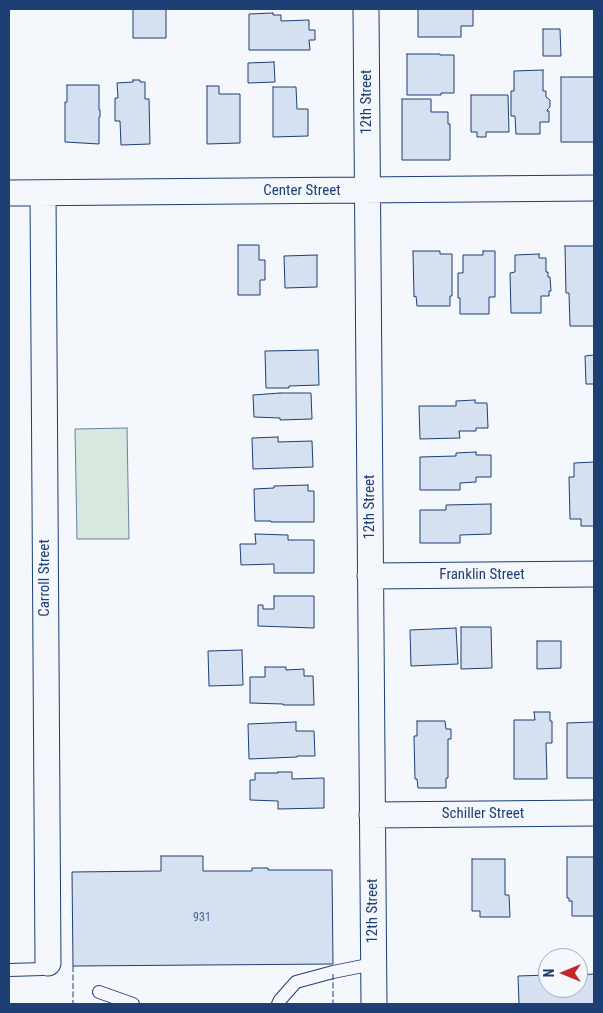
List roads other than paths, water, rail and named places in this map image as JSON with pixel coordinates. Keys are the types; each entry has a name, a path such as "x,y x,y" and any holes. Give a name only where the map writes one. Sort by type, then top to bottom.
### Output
{"street":[{"name":"12th Street","path":"366,9 374,1004"},
{"name":"Center Street","path":"9,193 594,188"},
{"name":"Carroll Street","path":"43,192 48,963"},
{"name":"Franklin Street","path":"370,576 594,574"},
{"name":"Schiller Street","path":"372,815 594,813"}],"lane":[{"path":"9,970 43,969 48,963"},
{"path":"278,1004 296,982 373,964"},
{"path":"98,992 133,1004"}]}
